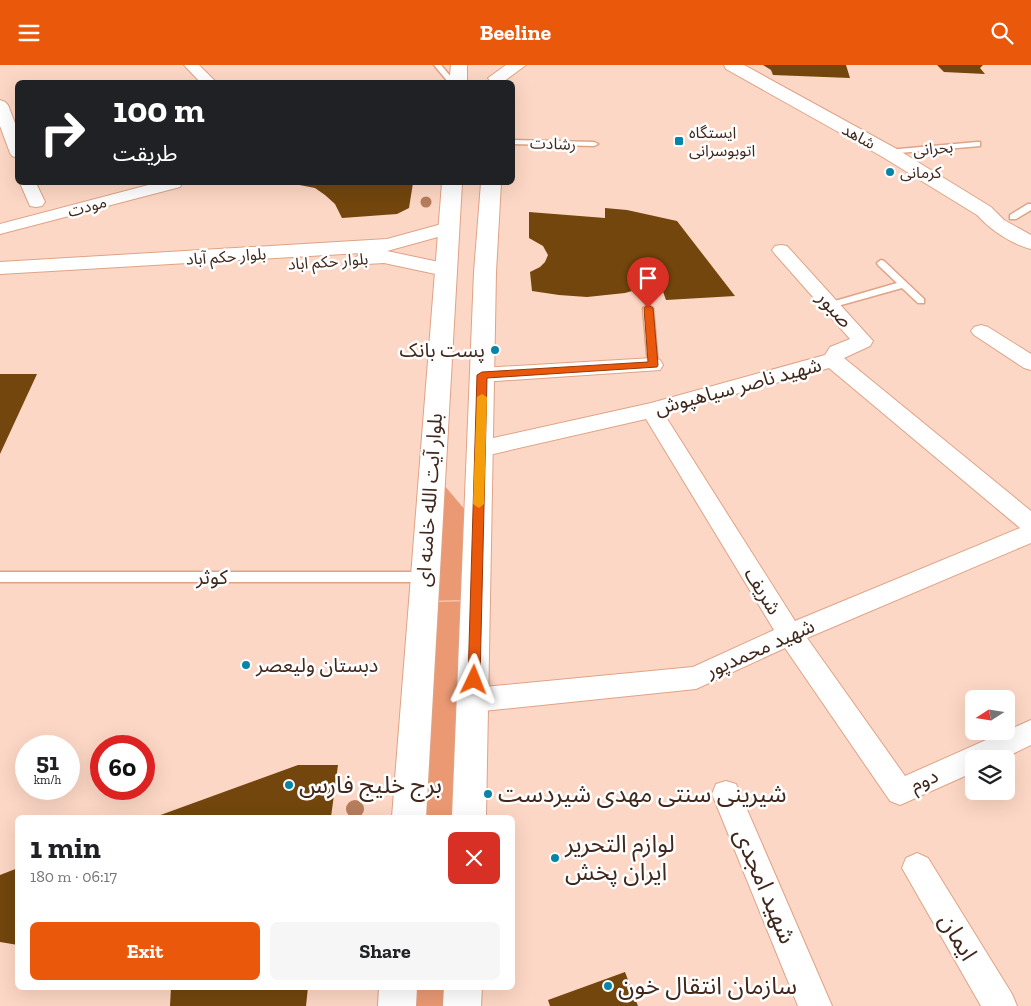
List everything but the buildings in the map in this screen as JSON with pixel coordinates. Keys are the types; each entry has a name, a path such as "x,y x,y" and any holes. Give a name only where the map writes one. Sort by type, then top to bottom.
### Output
{"main road":[{"path":"458,80 459,65"},
{"path":"497,75 518,65"},
{"name":"شاهد","path":"732,65 888,152 984,211 997,224 1031,243"},
{"name":"بلوار آیت الله خامنه ای","path":"409,815 452,185"},
{"path":"469,815 474,700 482,371 491,185"},
{"name":"شاهد","path":"984,211 1013,217 1031,227"},
{"name":"بلوار حکم آباد","path":"0,268 388,245 460,225 472,228 470,332 482,371"},
{"name":"بلوار حکم اباد","path":"0,281 384,257 445,270"},
{"path":"397,1006 398,990"},
{"path":"462,990 462,1006"}],"street":[{"path":"191,65 207,80"},
{"path":"0,105 15,145"},
{"path":"29,185 36,202"},
{"name":"مودت","path":"0,229 166,185"},
{"name":"صبور","path":"781,250 863,341 837,352 832,360"},
{"path":"981,331 1031,363"},
{"name":"شهید ناصر سیاهپوش","path":"480,449 651,410 832,360 1031,525"},
{"path":"482,371 653,365"},
{"name":"شریف","path":"651,410 790,634 900,792"},
{"name":"شهید محمدپور","path":"474,700 696,678 790,634 1031,533"},
{"name":"دوم","path":"900,792 1031,732"},
{"name":"شهید امجدی","path":"726,794 816,1006"},
{"name":"ایمان","path":"917,868 1000,1006"}],"lane":[{"path":"437,65 450,80"},
{"name":"رشادت","path":"515,142 594,144"},
{"name":"بحرانی","path":"888,152 977,144"},
{"path":"1013,217 1031,206"},
{"path":"881,263 920,301"},
{"path":"831,305 902,285"},
{"path":"648,308 653,365"},
{"name":"کوثر","path":"0,577 424,577"}],"shaded area":[{"path":"433,472 477,524 475,600 423,601"},
{"path":"476,601 469,815 409,815 422,602"},
{"path":"398,990 463,990 462,1006 397,1006"}],"slow traffic":[{"path":"479,504 482,397"}],"place":[{"name":"ایستگاه اتوبوسرانی","path":"679,141"},
{"name":"کرمانی","path":"890,172"},
{"name":"پست بانک","path":"495,350"},
{"name":"دبستان ولیعصر","path":"246,665"},
{"name":"برج خلیج فارس","path":"289,785"},
{"name":"شیرینی سنتی مهدی شیردست","path":"488,794"},
{"name":"لوازم التحریر ایران پخش","path":"555,858"},
{"name":"سازمان انتقال خون","path":"608,986"}],"route":[{"path":"474,680 482,375 653,365 648,308"}]}
